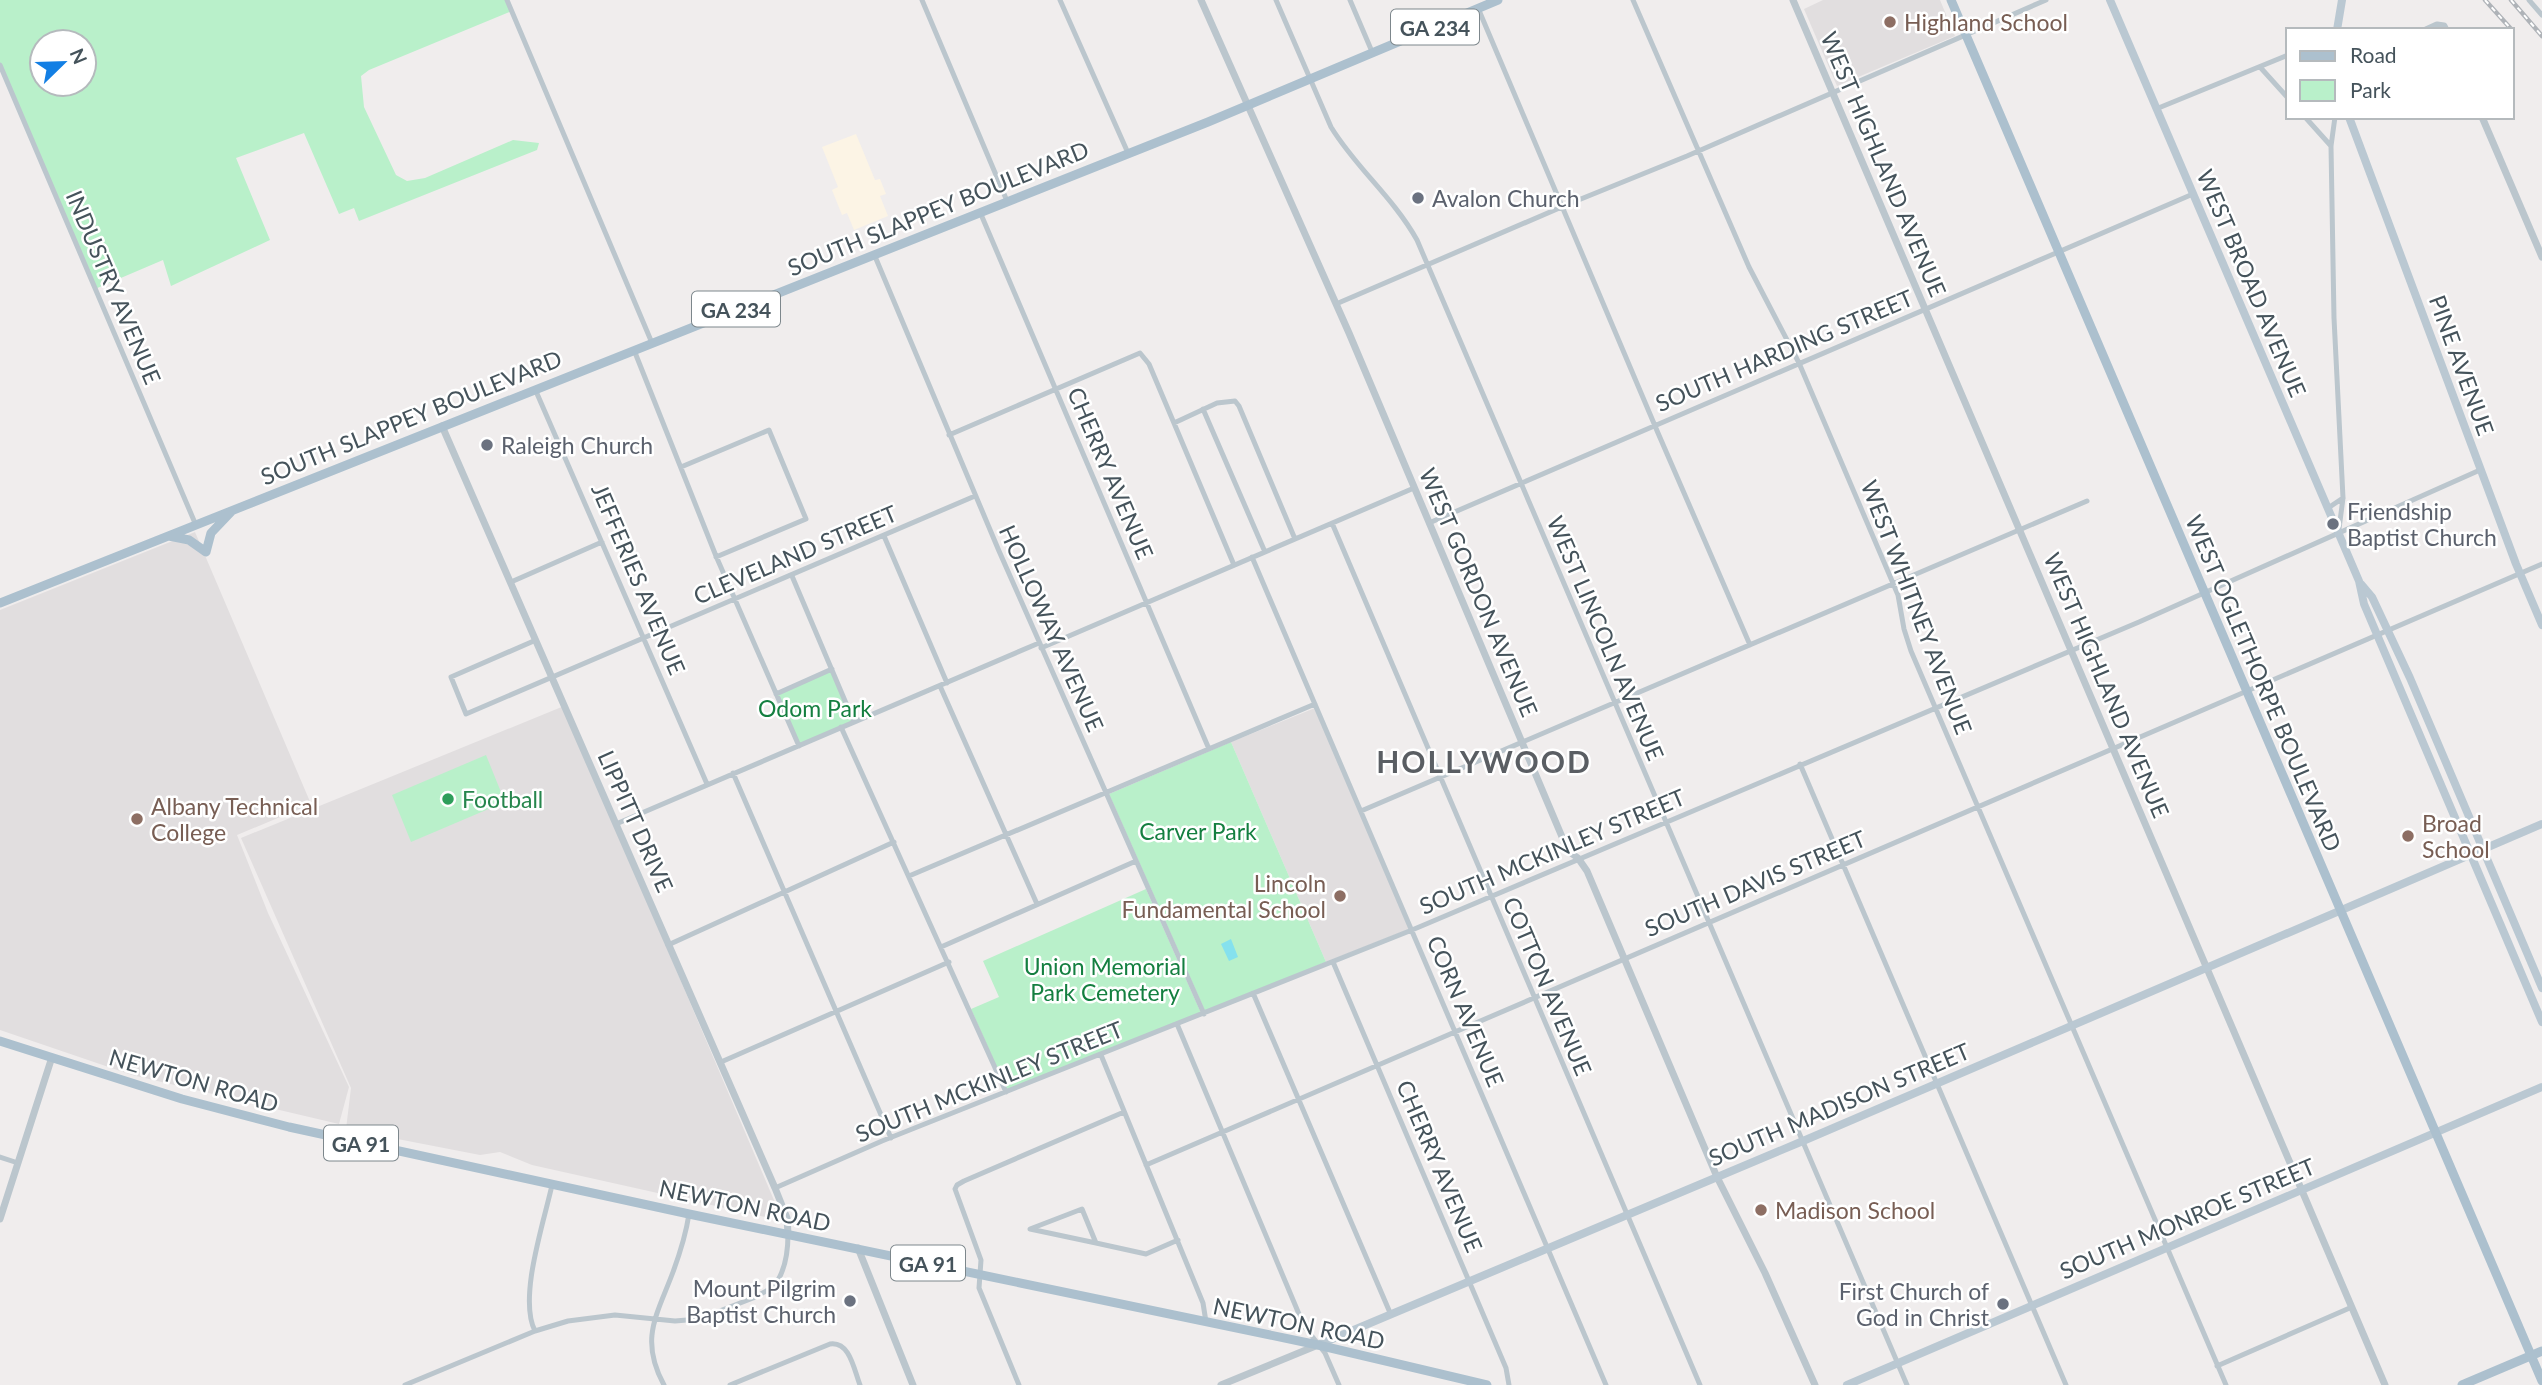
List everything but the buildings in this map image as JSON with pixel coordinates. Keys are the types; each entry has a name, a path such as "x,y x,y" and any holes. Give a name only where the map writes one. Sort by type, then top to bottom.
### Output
{"main road":[{"name":"SOUTH SLAPPEY BOULEVARD","path":"0,603 1248,105 1497,0"},
{"name":"WEST OGLETHORPE BOULEVARD","path":"1951,0 2542,1381"},
{"name":"WEST BROAD AVENUE","path":"2110,0 2359,581 2364,604 2542,1022"},
{"path":"2337,28 2342,0"},
{"name":"PINE AVENUE","path":"2350,119 2480,470 2542,625"},
{"path":"166,535 189,540 206,552 211,533 234,508"},
{"name":"WEST BROAD AVENUE","path":"2359,581 2372,597 2389,631 2542,988"},
{"name":"SOUTH MADISON STREET","path":"1318,1345 2341,912 2542,824"},
{"name":"NEWTON ROAD","path":"0,1041 237,1115 552,1185 1318,1345 1450,1380 1487,1385"},
{"name":"SOUTH MONROE STREET","path":"1847,1385 2542,1087"},
{"path":"2462,1385 2542,1351"}],"street":[{"path":"507,0 652,342"},
{"path":"922,0 1007,201"},
{"path":"1060,0 1128,153"},
{"name":"WEST GORDON AVENUE","path":"1201,0 1336,304 1567,851 1578,859 1587,871 1717,1177 1765,1273 1815,1385"},
{"name":"WEST LINCOLN AVENUE","path":"1276,0 1322,109 1340,142 1394,203 1406,220 1427,264 1907,1385"},
{"path":"1350,0 1373,54"},
{"name":"WEST WHITNEY AVENUE","path":"1633,0 1749,267 1799,363 1894,584 1902,606 1908,644 2226,1385"},
{"name":"WEST HIGHLAND AVENUE","path":"1793,0 2385,1385"},
{"path":"1336,304 2046,0"},
{"path":"2529,0 2542,15"},
{"path":"1478,8 1750,645"},
{"path":"2157,109 2286,56"},
{"name":"INDUSTRY AVENUE","path":"0,65 195,523"},
{"path":"2260,67 2286,96"},
{"path":"2307,119 2331,146"},
{"path":"2334,119 2331,146 2334,318 2343,498 2338,533"},
{"path":"2483,119 2542,257"},
{"name":"SOUTH HARDING STREET","path":"1429,523 2193,194"},
{"name":"CHERRY AVENUE","path":"980,212 1209,749"},
{"name":"HOLLOWAY AVENUE","path":"874,254 975,496 1204,1014"},
{"path":"634,350 716,557 799,746"},
{"path":"949,435 1140,353 1146,358 1234,565"},
{"name":"JEFFERIES AVENUE","path":"535,389 708,784"},
{"path":"1174,423 1203,410 1235,401 1295,539"},
{"path":"1203,410 1265,552"},
{"name":"LIPPITT DRIVE","path":"442,426 775,1188 787,1218 788,1234"},
{"path":"681,467 769,430 806,519 716,557"},
{"name":"SOUTH MCKINLEY STREET","path":"775,1188 891,1138 1412,930 2205,593 2480,470"},
{"path":"616,824 1414,488"},
{"name":"CLEVELAND STREET","path":"536,640 451,677 466,714 975,496"},
{"path":"2328,508 2343,498"},
{"path":"1361,811 2087,501"},
{"name":"COTTON AVENUE","path":"1332,523 1700,1385"},
{"path":"884,536 947,683"},
{"path":"511,582 602,542"},
{"name":"CORN AVENUE","path":"1252,557 1606,1385"},
{"name":"SOUTH DAVIS STREET","path":"1146,1165 2542,564"},
{"path":"792,576 854,722"},
{"path":"776,694 832,669"},
{"path":"940,686 1037,904"},
{"path":"909,876 1315,704"},
{"path":"841,727 1006,1092"},
{"path":"1800,764 2066,1385"},
{"path":"733,773 891,1138"},
{"path":"668,945 894,842"},
{"path":"941,947 1136,861"},
{"path":"721,1062 948,962"},
{"name":"CHERRY AVENUE","path":"1333,962 1470,1281 1506,1368 1509,1385"},
{"path":"1253,993 1391,1315"},
{"path":"1177,1024 1304,1326 1325,1353 1339,1385"},
{"path":"1101,1055 1203,1303 1206,1322"},
{"path":"0,1219 52,1057"},
{"path":"1019,1385 979,1288 981,1260 955,1189 964,1181 1124,1112"},
{"path":"0,1157 18,1163"},
{"path":"535,1331 528,1301 552,1185"},
{"path":"1096,1243 1082,1209 1030,1229 1146,1254 1178,1240"},
{"path":"664,1385 653,1358 652,1335 655,1318 676,1263 689,1214"},
{"path":"405,1385 535,1331 568,1321 600,1316 675,1321 698,1319 769,1291 777,1282 782,1269 788,1249 788,1234"},
{"path":"858,1248 913,1385"},
{"path":"2217,1366 2352,1307"},
{"path":"730,1385 838,1343 844,1346 860,1385"},
{"name":"SOUTH MADISON STREET","path":"1221,1385 1318,1345"}],"shaded area":[{"path":"1823,0 1940,0 1955,36 1837,86 1804,9"},
{"path":"856,134 875,180 880,179 886,194 880,196 888,216 854,230 847,213 842,215 832,190 838,187 822,147"},
{"name":"Albany Technical College","path":"195,532 311,804 237,835 268,913 349,1087 339,1124 132,1075 0,1030 0,610"},
{"path":"564,706 779,1212 774,1219 532,1165 500,1152 480,1155 346,1129 351,1088 241,838"},
{"path":"1315,708 1409,929 1326,962 1231,742"}],"green space":[{"path":"0,0 507,0 512,11 369,70 361,76 364,107 396,175 407,181 425,178 513,140 539,143 537,150 359,221 354,208 339,214 304,133 236,158 270,240 171,286 163,260 95,289 0,65"},
{"name":"Odom Park","path":"831,671 853,722 799,745 777,694"},
{"name":"Carver Park","path":"1231,742 1326,962 1205,1011 1109,794"},
{"name":"Football","path":"486,755 505,802 411,842 392,795"},
{"name":"Union Memorial Park Cemetery","path":"1146,889 1201,1013 1007,1090 971,1009 999,997 983,961"}],"water":[{"path":"1231,939 1238,957 1229,961 1221,944"}],"railway":[{"path":"2485,0 2510,28"},
{"path":"2511,0 2542,36"}],"place":[{"name":"Highland School","path":"1890,22"},
{"name":"Avalon Church","path":"1418,198"},
{"name":"Raleigh Church","path":"487,445"},
{"name":"Friendship Baptist Church","path":"2333,524"},
{"name":"Football","path":"448,799"},
{"name":"Albany Technical College","path":"137,819"},
{"name":"Broad School","path":"2408,836"},
{"name":"Lincoln Fundamental School","path":"1340,896"},
{"name":"Madison School","path":"1761,1210"},
{"name":"Mount Pilgrim Baptist Church","path":"850,1301"},
{"name":"First Church of God in Christ","path":"2003,1304"}],"district":[{"name":"HOLLYWOOD","path":"1484,761"}]}
